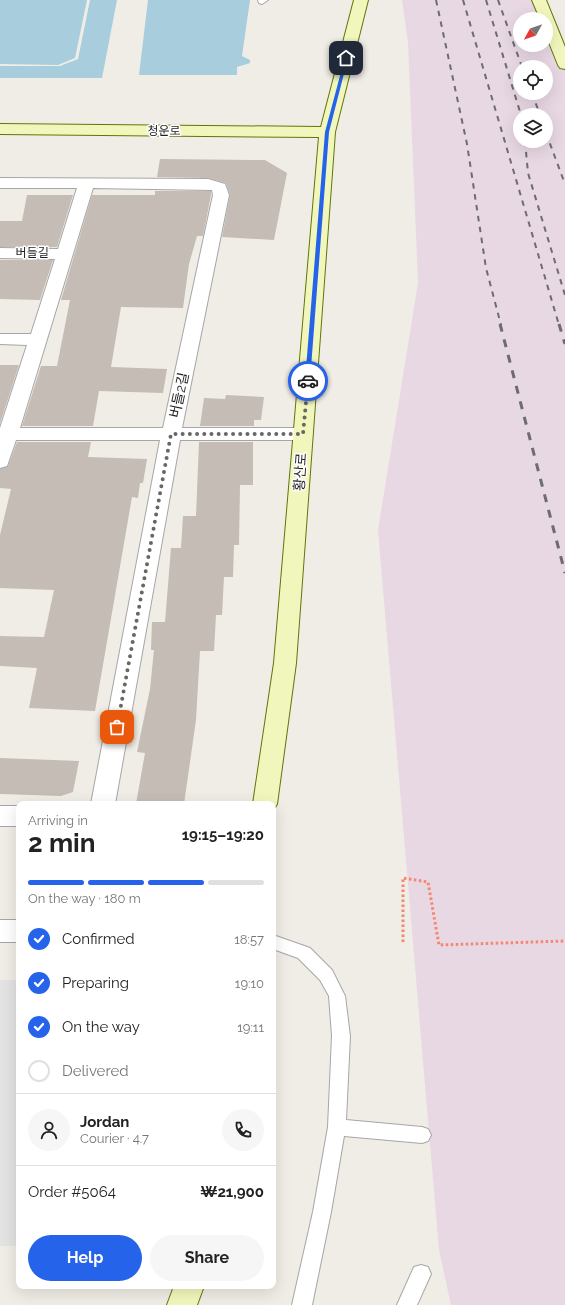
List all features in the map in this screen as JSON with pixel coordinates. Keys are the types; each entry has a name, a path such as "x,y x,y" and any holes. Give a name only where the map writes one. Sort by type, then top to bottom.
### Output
{"main road":[{"name":"황산로","path":"265,801 285,663 327,132 361,0"},
{"path":"539,0 565,65"},
{"name":"청운로","path":"0,129 327,132"},
{"path":"182,1305 188,1289"}],"street":[{"name":"버들2길","path":"0,183 208,184 218,187 221,195 171,434 104,801"},
{"path":"0,462 4,434 38,340 64,254 88,183"},
{"name":"버들길","path":"0,253 64,254"},
{"path":"0,339 38,340"},
{"path":"4,434 303,434"},
{"path":"0,816 16,816"},
{"path":"0,931 16,931"}],"lane":[{"path":"276,943 304,953 326,975 337,996 341,1036 337,1127 322,1212 302,1305"},
{"path":"337,1127 422,1135"},
{"path":"407,1305 421,1274"}],"path":[{"path":"403,942 403,878 428,882 439,945 565,941"}],"shaded area":[{"path":"402,0 541,0 546,12 513,12 513,52 553,52 553,29 565,58 565,1305 451,1305 439,1250 378,530 418,283 408,42"},
{"path":"0,980 16,980 16,1246 0,1246"}],"water":[{"path":"0,0 87,0 75,58 58,65 0,64"},
{"path":"90,0 117,0 102,78 0,78 0,66 60,66 78,59"},
{"path":"148,0 250,0 242,56 250,60 250,63 237,67 237,75 139,75"}],"building":[{"path":"160,159 265,160 287,173 274,240 222,237 230,195 226,183 208,178 157,177"},
{"path":"155,191 211,191 203,236 197,236 189,264 183,308 121,307 111,367 167,369 163,393 99,391 93,426 22,426 41,366 57,366 70,300 61,300 92,195 155,195"},
{"path":"27,195 73,195 57,247 0,247 0,221 22,221"},
{"path":"0,260 53,260 40,300 0,299"},
{"path":"0,365 19,365 0,423"},
{"path":"226,395 264,397 261,420 254,420 254,426 200,426 204,398 225,399"},
{"path":"17,442 91,442 88,457 147,459 143,483 140,483 138,498 132,497 95,711 29,708 37,668 0,666 0,636 44,637 54,590 0,588 0,535 11,489 0,488 0,469 8,466"},
{"path":"199,442 253,442 253,485 240,485 239,545 234,545 233,577 224,577 222,615 216,615 214,651 200,651 196,720 184,801 137,801 145,753 137,752 150,689 154,650 151,650 152,622 165,622 171,548 181,548 183,516 196,516"},
{"path":"0,758 79,761 73,792 61,796 0,794"}],"railway":[{"path":"436,0 467,144 486,268 501,325"},
{"path":"463,0 559,325"},
{"path":"486,0 519,108"},
{"path":"498,0 519,60"},
{"path":"535,100 537,108"},
{"path":"526,148 528,173 565,295"},
{"path":"552,148 565,184"},
{"path":"500,324 565,573"},
{"path":"559,324 565,344"}],"way so far":[{"path":"117,727 171,434 303,434 308,381"}],"route":[{"path":"308,381 327,132 346,58"}]}
